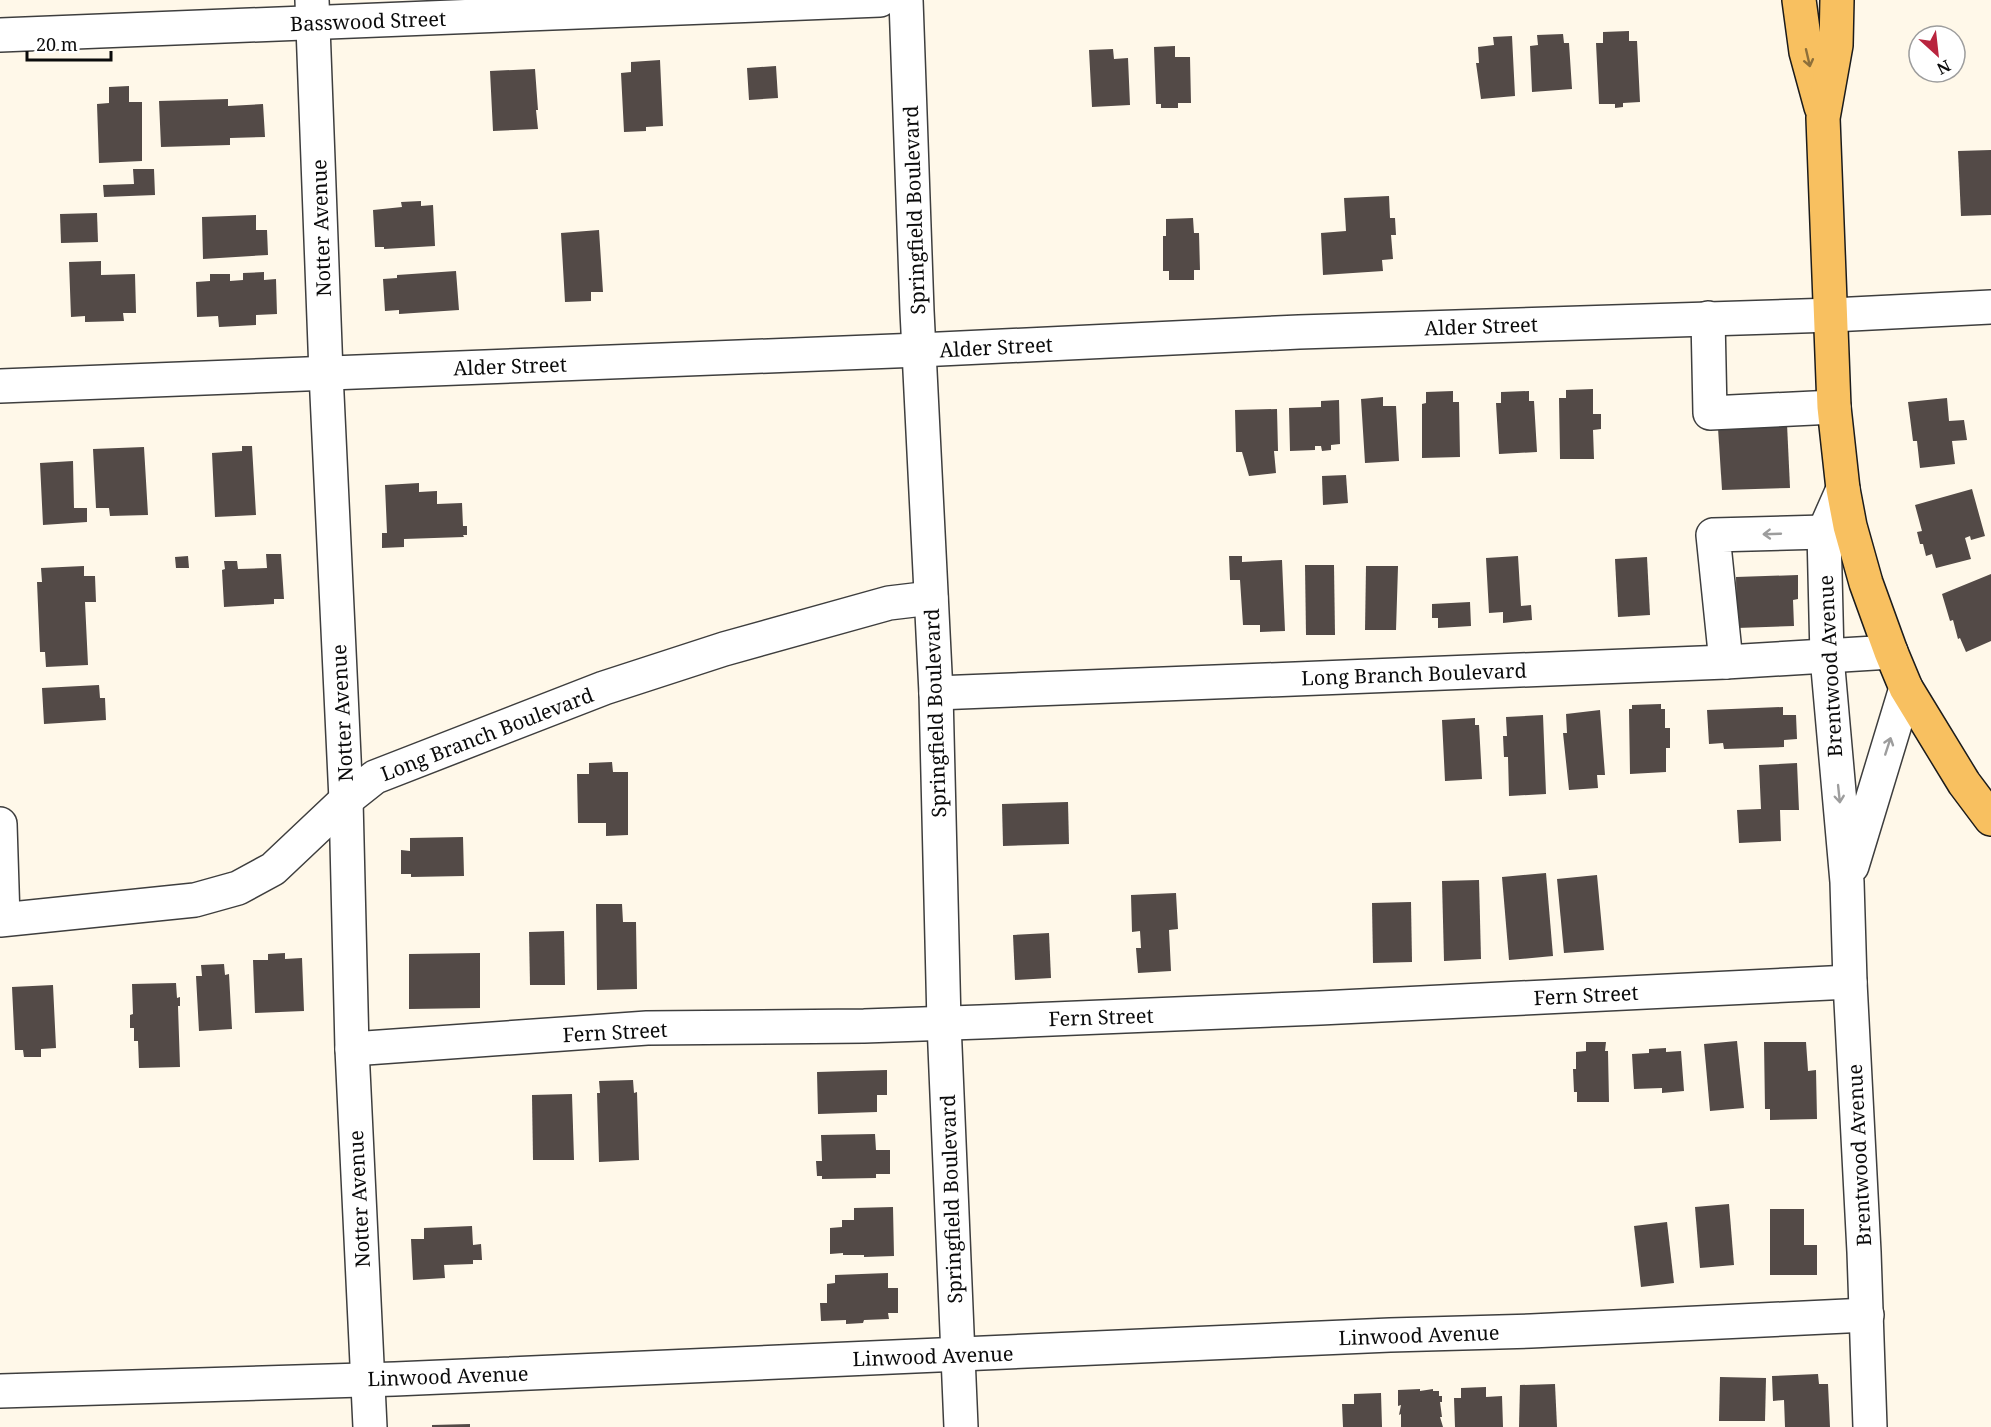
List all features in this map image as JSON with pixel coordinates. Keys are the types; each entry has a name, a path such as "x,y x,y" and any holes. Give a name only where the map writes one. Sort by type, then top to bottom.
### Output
{"main road":[{"name":"Brentwood Avenue","path":"1799,0 1806,52 1823,118 1834,407 1843,489 1837,529 1866,583 1906,688"},
{"name":"Brentwood Avenue","path":"1823,118 1836,45 1837,0"},
{"path":"1906,688 1958,774 1991,819"}],"street":[{"name":"Basswood Street","path":"0,35 313,12 880,0"},
{"name":"Springfield Boulevard","path":"906,0 919,350 936,693 944,1023 961,1427"},
{"name":"Notter Avenue","path":"313,12 326,373 346,800 352,1049 370,1427"},
{"name":"Alder Street","path":"0,386 919,350 1299,332 1991,308"},
{"path":"1708,318 1710,413 1834,407"},
{"path":"1726,662 1713,535 1837,529"},
{"name":"Brentwood Avenue","path":"1837,529 1827,657 1847,882 1870,1427"},
{"name":"Long Branch Boulevard","path":"2,919 195,900 238,888 273,869 346,800 375,777 604,688 724,649 889,603 931,598"},
{"name":"Long Branch Boulevard","path":"936,693 1726,662 1891,652"},
{"name":"Brentwood Avenue","path":"1847,882 1906,688"},
{"path":"0,824 2,919"},
{"name":"Fern Street","path":"352,1049 648,1029 944,1023 1320,1008 1850,981"},
{"name":"Linwood Avenue","path":"0,1391 368,1379 1866,1315"}],"building":[{"path":"1629,31 1629,41 1637,41 1640,102 1623,103 1623,107 1615,108 1615,104 1599,104 1596,43 1603,43 1603,32"},
{"path":"1563,34 1564,43 1569,43 1572,89 1532,92 1530,46 1538,45 1537,35"},
{"path":"1512,36 1515,96 1481,99 1476,63 1479,63 1478,47 1494,45 1493,37"},
{"path":"1175,46 1175,57 1190,57 1191,103 1178,103 1178,108 1161,108 1161,104 1156,104 1154,47"},
{"path":"1113,49 1114,59 1128,58 1130,105 1092,107 1089,50"},
{"path":"660,60 663,126 646,127 646,131 624,132 621,73 631,72 631,62"},
{"path":"776,66 778,98 749,100 747,68"},
{"path":"535,69 538,129 493,131 490,71"},
{"path":"129,86 129,102 142,102 142,161 99,163 97,104 109,103 109,87"},
{"path":"228,99 228,106 263,104 265,137 230,138 230,145 161,147 159,101"},
{"path":"1991,150 1991,215 1961,216 1958,151"},
{"path":"133,169 154,169 155,195 104,197 103,185 134,184"},
{"path":"1389,196 1390,218 1395,218 1396,235 1391,235 1393,259 1382,260 1383,271 1323,275 1321,233 1346,231 1344,198"},
{"path":"421,201 421,206 433,205 435,246 384,249 384,247 375,247 373,210 402,207 401,202"},
{"path":"97,213 98,242 61,243 60,214"},
{"path":"256,215 256,230 267,230 268,255 203,259 202,217"},
{"path":"1193,218 1194,233 1199,233 1200,270 1194,270 1194,280 1169,280 1169,271 1163,271 1163,236 1166,236 1166,219"},
{"path":"599,230 603,292 591,292 591,301 565,302 561,233"},
{"path":"101,261 101,275 135,274 136,313 123,313 124,321 85,322 85,316 71,317 69,262"},
{"path":"456,271 459,310 399,314 399,310 385,311 383,279 397,278 397,275"},
{"path":"264,272 264,280 276,279 277,314 256,315 256,325 219,327 218,316 197,317 196,282 210,281 210,274 230,274 230,281 243,280 243,273"},
{"path":"1593,389 1593,414 1601,414 1601,429 1593,430 1594,459 1560,459 1559,398 1566,398 1566,390"},
{"path":"1453,391 1453,402 1459,402 1460,457 1422,458 1422,404 1426,403 1426,392"},
{"path":"1529,391 1529,401 1534,401 1537,452 1499,454 1496,403 1501,403 1501,392"},
{"path":"1383,397 1383,406 1396,406 1399,461 1365,463 1361,399"},
{"path":"1947,398 1949,421 1964,420 1967,440 1952,441 1955,464 1920,468 1917,441 1913,441 1908,402"},
{"path":"1339,400 1340,444 1331,445 1331,450 1322,451 1321,446 1315,446 1315,450 1290,451 1289,408 1321,407 1321,401"},
{"path":"1277,409 1278,451 1274,451 1276,473 1249,476 1242,452 1236,452 1235,410"},
{"path":"1787,424 1790,488 1722,490 1718,428"},
{"path":"242,446 252,446 256,515 215,517 212,453 242,451"},
{"path":"144,447 148,515 110,516 109,508 96,508 93,449"},
{"path":"73,461 74,508 87,508 87,522 43,525 40,463"},
{"path":"1346,475 1348,503 1323,505 1322,476"},
{"path":"419,483 419,492 437,491 437,504 462,503 463,526 467,526 467,535 463,535 464,537 404,539 404,547 382,548 382,533 387,533 385,485"},
{"path":"1972,489 1985,536 1971,540 1970,536 1965,538 1971,559 1936,568 1932,554 1926,556 1923,544 1920,544 1917,532 1922,531 1915,505"},
{"path":"266,554 281,554 284,599 274,599 274,604 224,607 222,570 225,569 224,561 237,561 238,569 267,568"},
{"path":"188,556 189,568 176,568 175,557"},
{"path":"1229,556 1242,556 1242,562 1282,560 1285,631 1260,632 1260,625 1243,625 1240,580 1230,580"},
{"path":"1518,556 1521,606 1531,605 1532,620 1503,623 1503,612 1489,613 1486,558"},
{"path":"1647,557 1650,615 1618,617 1615,559"},
{"path":"1305,565 1334,565 1335,635 1306,635"},
{"path":"84,566 84,576 95,576 96,602 85,602 88,665 46,667 45,652 40,652 37,582 42,582 41,568"},
{"path":"1366,566 1398,566 1396,630 1365,630"},
{"path":"1991,574 1991,641 1966,652 1960,638 1958,639 1953,620 1950,621 1942,594"},
{"path":"1798,575 1798,599 1793,600 1794,626 1737,628 1736,577"},
{"path":"1470,602 1471,626 1438,628 1438,618 1432,618 1432,604"},
{"path":"99,685 100,698 105,698 106,720 44,724 42,688"},
{"path":"1661,704 1661,709 1665,709 1665,728 1670,728 1670,748 1666,748 1666,772 1630,774 1629,709 1632,709 1632,705"},
{"path":"1783,707 1783,715 1796,715 1797,739 1784,740 1784,747 1724,749 1723,743 1709,744 1707,710"},
{"path":"1600,710 1605,775 1597,775 1598,788 1569,790 1563,733 1567,733 1566,714"},
{"path":"1543,715 1546,794 1509,796 1508,757 1504,757 1503,736 1507,736 1506,717"},
{"path":"1475,718 1475,725 1479,725 1482,779 1445,781 1442,720"},
{"path":"612,762 613,772 628,772 628,835 606,836 606,823 578,823 577,774 589,774 589,763"},
{"path":"1797,763 1799,810 1780,810 1781,841 1739,843 1737,810 1761,809 1759,765"},
{"path":"1068,802 1069,844 1003,846 1002,804"},
{"path":"463,837 464,876 411,877 411,874 401,874 401,850 410,851 410,838"},
{"path":"1546,873 1553,956 1509,960 1502,877"},
{"path":"1597,875 1604,950 1564,953 1557,879"},
{"path":"1479,880 1481,959 1444,961 1442,881"},
{"path":"1176,893 1178,929 1169,930 1171,971 1138,973 1136,948 1141,948 1140,931 1132,932 1131,895"},
{"path":"1411,902 1412,962 1373,963 1372,903"},
{"path":"596,904 622,904 623,922 636,922 637,989 597,990"},
{"path":"564,931 565,985 530,985 529,932"},
{"path":"1049,933 1051,978 1015,980 1013,935"},
{"path":"285,953 285,959 302,958 304,1011 255,1013 253,960 268,960 268,954"},
{"path":"480,953 480,1008 409,1009 409,954"},
{"path":"224,964 225,975 229,974 232,1029 199,1031 196,976 202,976 201,965"},
{"path":"176,983 177,998 180,997 180,1006 178,1006 180,1067 139,1068 138,1041 134,1041 134,1028 130,1028 130,1015 133,1014 132,984"},
{"path":"53,985 56,1048 41,1049 41,1057 24,1057 23,1050 15,1050 12,987"},
{"path":"1737,1041 1744,1108 1710,1111 1704,1044"},
{"path":"1586,1042 1606,1042 1609,1102 1577,1102 1573,1069 1576,1069 1576,1052 1586,1051"},
{"path":"1764,1042 1806,1042 1808,1071 1816,1070 1817,1119 1770,1120 1770,1109 1765,1109"},
{"path":"1666,1048 1666,1052 1681,1051 1684,1091 1662,1093 1662,1088 1634,1089 1632,1054 1649,1053 1649,1049"},
{"path":"887,1070 887,1095 877,1095 877,1112 818,1114 817,1072"},
{"path":"633,1080 634,1093 637,1092 639,1160 599,1162 597,1093 600,1093 599,1081"},
{"path":"572,1094 574,1160 533,1160 532,1095"},
{"path":"875,1134 876,1150 890,1150 890,1174 876,1174 876,1178 822,1179 822,1176 817,1176 816,1161 822,1161 821,1135"},
{"path":"1729,1204 1734,1265 1700,1268 1695,1207"},
{"path":"893,1207 894,1256 864,1257 864,1255 843,1255 843,1253 830,1254 830,1228 842,1227 842,1220 854,1220 854,1208"},
{"path":"1770,1209 1804,1209 1804,1245 1817,1245 1817,1275 1770,1275"},
{"path":"1667,1222 1674,1283 1641,1287 1634,1226"},
{"path":"472,1226 473,1245 481,1244 482,1260 473,1260 473,1264 444,1265 445,1278 413,1280 411,1239 424,1239 424,1228"},
{"path":"888,1273 888,1288 898,1288 898,1313 888,1313 889,1319 864,1320 863,1323 846,1324 846,1320 821,1321 820,1303 827,1303 827,1284 835,1283 835,1275"},
{"path":"1818,1374 1819,1384 1828,1384 1830,1427 1785,1427 1784,1400 1773,1401 1772,1376"},
{"path":"1720,1377 1766,1378 1765,1421 1719,1421"},
{"path":"1555,1384 1557,1427 1519,1427 1520,1385"},
{"path":"1486,1387 1486,1397 1502,1396 1503,1427 1455,1427 1454,1398 1461,1398 1461,1388"},
{"path":"1420,1389 1420,1391 1433,1389 1433,1391 1439,1391 1439,1396 1442,1396 1442,1402 1440,1402 1442,1417 1440,1417 1443,1427 1401,1427 1398,1390"},
{"path":"1381,1393 1382,1427 1343,1427 1342,1404 1354,1404 1354,1394"},
{"path":"470,1424 470,1427 432,1427 432,1425"}]}
